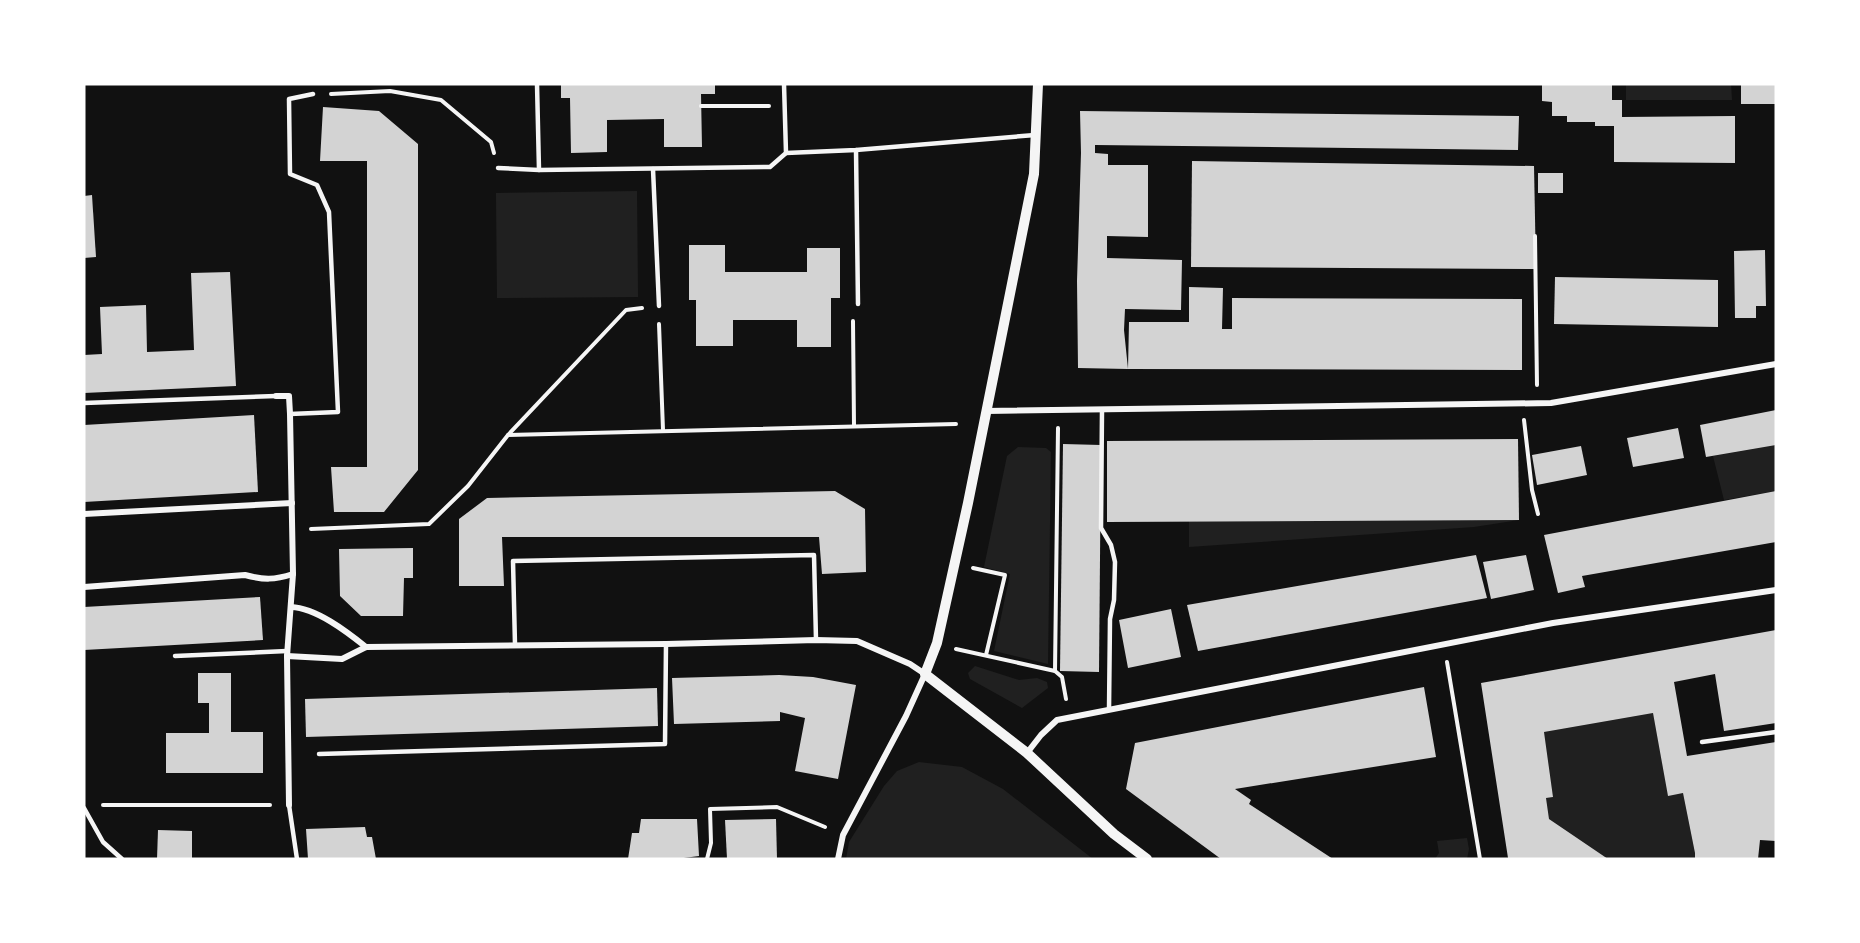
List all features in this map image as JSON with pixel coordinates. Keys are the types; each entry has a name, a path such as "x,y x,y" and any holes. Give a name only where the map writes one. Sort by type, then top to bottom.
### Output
{"street":[{"path":"838,859 843,835 906,716 937,643 968,503 1034,174 1038,84"},
{"path":"986,411 1551,403 1776,364"},
{"path":"276,396 289,396 290,414 293,574 287,653 289,806"},
{"path":"84,514 292,503"},
{"path":"84,587 245,575 256,579 276,579 293,574"},
{"path":"1027,753 1057,720 1553,623 1776,590"},
{"path":"291,607 303,607 346,631 366,647"},
{"path":"287,653 342,659 366,647 857,641 910,664 925,674 1027,753 1114,834 1147,859"}],"lane":[{"path":"537,84 539,170"},
{"path":"784,84 786,153"},
{"path":"290,414 338,412 329,212 317,185 290,174 289,99 313,94"},
{"path":"498,168 539,170 770,167 786,153 856,150 1036,135"},
{"path":"856,150 858,304"},
{"path":"653,169 659,306"},
{"path":"84,403 276,396"},
{"path":"1102,410 1101,528 1111,545 1115,562 1114,600 1110,619 1109,710"},
{"path":"514,645 513,561 802,555 814,555 816,640"},
{"path":"319,754 665,744 666,644"},
{"path":"175,656 287,653"},
{"path":"1702,742 1776,732"},
{"path":"289,806 297,859"},
{"path":"84,808 103,842 122,859"}],"path":[{"path":"313,94 390,91 441,100 491,142 498,168"},
{"path":"701,106 784,106"},
{"path":"1535,236 1537,403"},
{"path":"854,426 853,311 858,304"},
{"path":"291,531 429,524 468,486 508,435 626,310 659,306 663,430"},
{"path":"1523,403 1532,490 1538,514"},
{"path":"1055,671 1058,411"},
{"path":"508,435 956,424"},
{"path":"972,568 1005,575 986,655"},
{"path":"1444,643 1480,859"},
{"path":"946,646 1055,671 1062,677 1069,718"},
{"path":"95,804 289,806"},
{"path":"707,859 711,843 710,809 777,807 843,835"}],"shaded area":[{"path":"1626,84 1731,84 1732,100 1626,100"},
{"path":"637,191 638,297 497,298 496,193"},
{"path":"1776,445 1776,491 1724,500 1713,456"},
{"path":"1018,447 1046,448 1051,452 1048,664 994,651 1010,574 984,567 1007,456"},
{"path":"1519,520 1474,527 1189,547 1189,521"},
{"path":"975,666 1019,680 1037,678 1047,682 1048,688 1022,708 970,679 968,673"},
{"path":"1653,713 1668,795 1683,793 1695,859 1608,859 1549,819 1546,798 1553,797 1544,732"},
{"path":"919,762 962,767 1003,789 1093,859 846,859 849,842 884,786 897,771"},
{"path":"1467,838 1469,849 1467,859 1435,859 1439,853 1437,841"}],"building":[{"path":"561,84 715,84 715,94 701,94 702,147 664,147 664,119 607,120 607,152 571,153 570,98 561,98"},
{"path":"1542,84 1612,84 1612,100 1622,100 1622,117 1735,116 1735,163 1614,162 1614,126 1595,126 1595,122 1567,122 1567,116 1552,116 1552,102 1542,101"},
{"path":"1741,84 1776,84 1776,104 1741,104"},
{"path":"323,107 379,111 418,144 418,470 384,512 334,512 331,467 367,467 367,161 320,161"},
{"path":"1080,111 1519,116 1518,150 1095,145 1095,153 1108,154 1108,165 1148,165 1148,237 1107,236 1107,258 1182,260 1181,310 1125,309 1124,330 1128,369 1078,368"},
{"path":"1192,161 1534,166 1536,269 1191,267"},
{"path":"1538,173 1563,173 1563,193 1538,193"},
{"path":"92,195 96,257 84,258 84,196"},
{"path":"689,245 725,245 725,272 807,272 807,248 840,248 840,298 831,298 831,347 797,347 797,320 733,320 733,346 696,346 696,300 689,300"},
{"path":"1765,250 1766,306 1756,306 1756,318 1735,318 1734,251"},
{"path":"230,272 236,386 84,393 84,355 102,354 100,307 146,305 147,352 194,350 191,273"},
{"path":"1555,277 1718,280 1718,327 1554,324"},
{"path":"1189,287 1223,288 1222,329 1232,329 1232,298 1522,299 1522,370 1128,369 1129,322 1189,322"},
{"path":"1776,410 1776,445 1706,457 1700,425"},
{"path":"254,415 258,492 84,502 84,425"},
{"path":"1678,428 1684,458 1633,467 1627,438"},
{"path":"1518,439 1519,520 1107,522 1107,441"},
{"path":"1063,444 1101,445 1099,672 1060,671"},
{"path":"1581,446 1587,475 1537,485 1532,455"},
{"path":"835,491 865,509 866,572 822,574 819,537 502,537 504,586 459,586 459,519 487,498"},
{"path":"1776,491 1776,542 1582,576 1585,587 1558,593 1544,535"},
{"path":"413,548 413,578 404,578 403,616 361,616 340,596 339,549"},
{"path":"1476,555 1487,598 1198,651 1187,605"},
{"path":"1526,555 1534,590 1491,599 1483,562"},
{"path":"260,597 263,640 84,650 84,607"},
{"path":"1171,609 1181,657 1128,668 1119,620"},
{"path":"1776,630 1776,723 1724,731 1715,674 1674,682 1687,756 1776,742 1776,841 1760,840 1758,859 1695,859 1683,793 1668,796 1653,713 1544,732 1553,797 1546,798 1549,819 1608,859 1508,858 1481,683"},
{"path":"198,673 231,673 231,732 263,732 263,773 166,773 166,733 209,733 209,703 198,703"},
{"path":"779,675 813,677 856,685 838,779 795,771 805,718 780,712 780,721 674,724 672,678"},
{"path":"1424,687 1436,757 1235,789 1251,800 1249,804 1333,859 1221,859 1126,789 1135,743"},
{"path":"657,688 658,726 306,737 305,699"},
{"path":"641,819 697,819 699,856 676,859 628,859 632,833 639,833"},
{"path":"776,819 777,859 727,859 725,820"},
{"path":"365,827 367,837 372,837 376,859 308,859 306,829"},
{"path":"158,830 192,831 192,859 157,859"}]}
